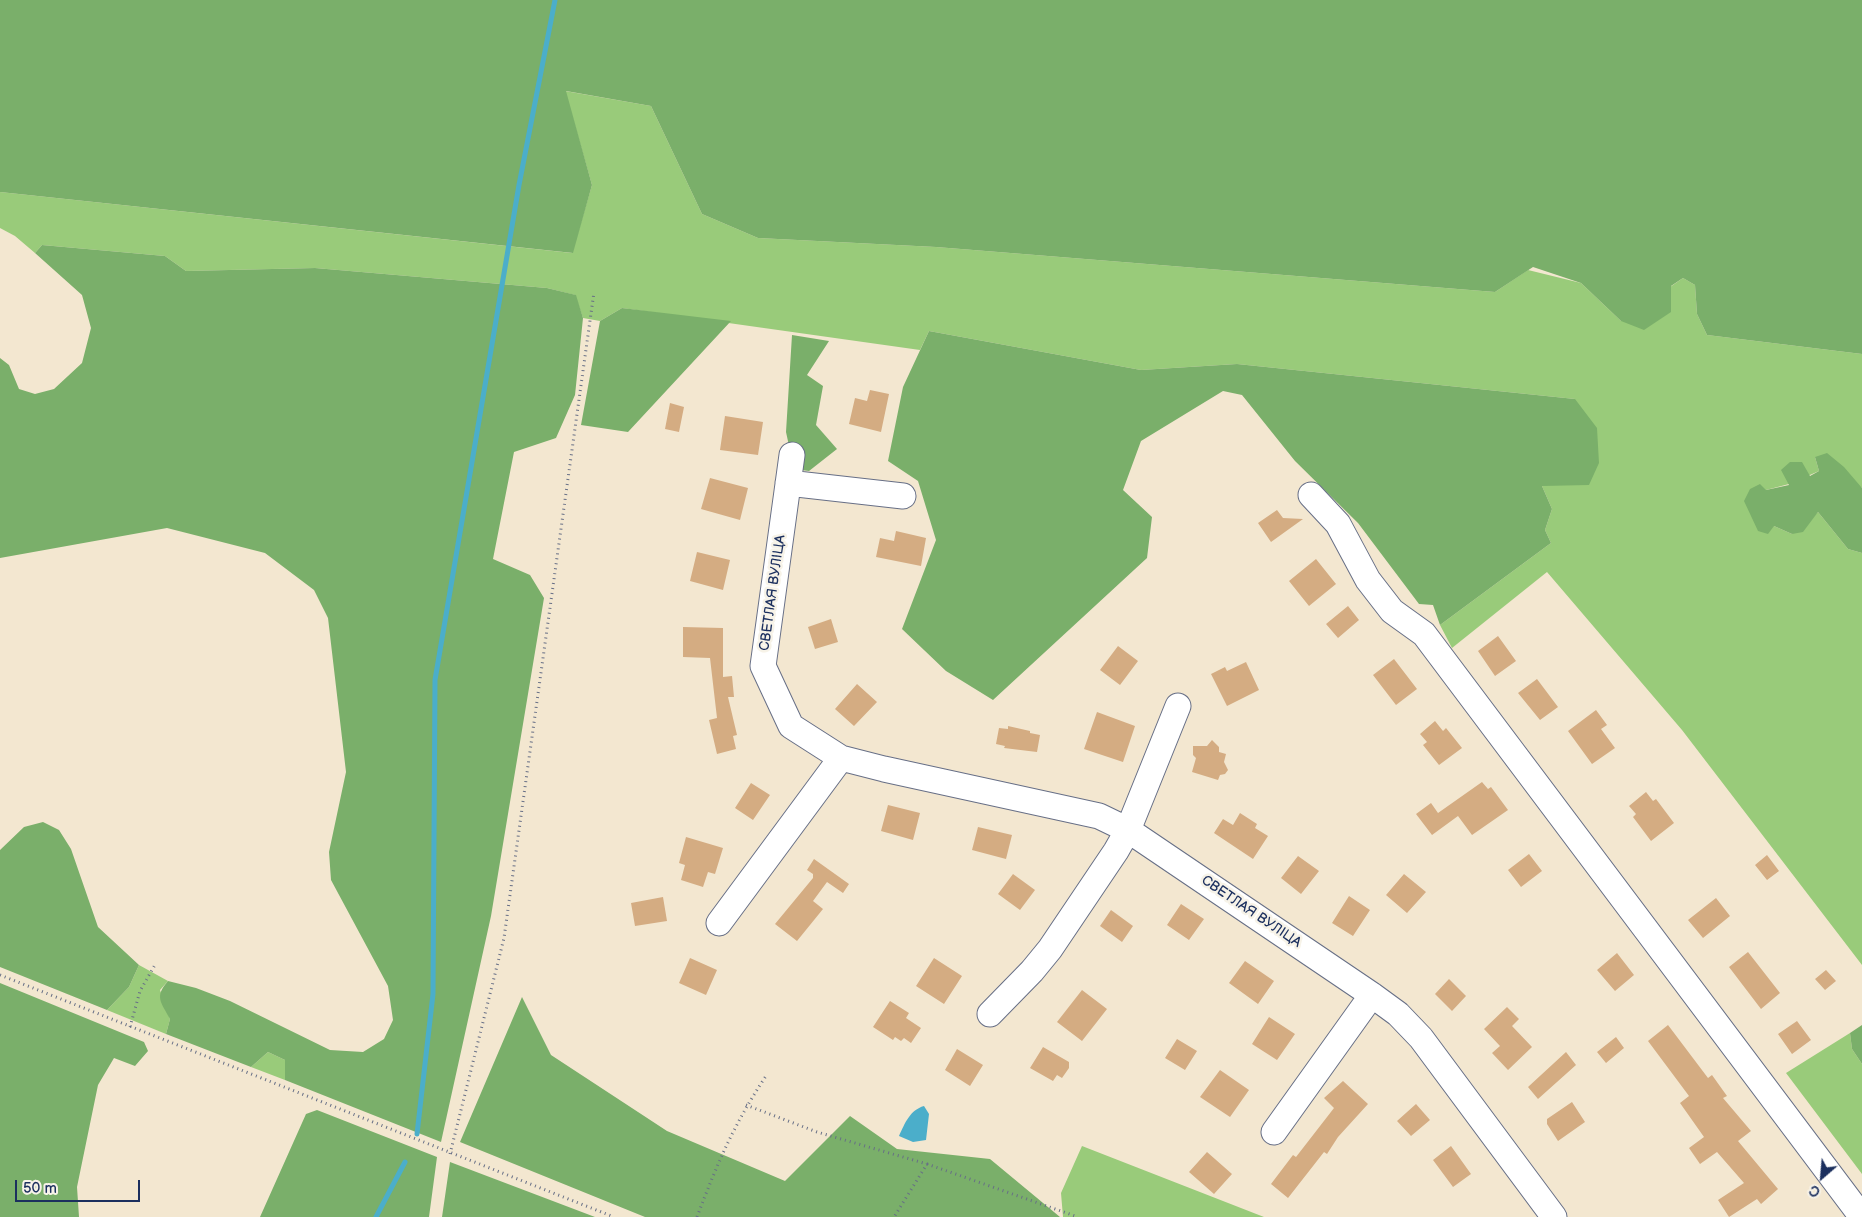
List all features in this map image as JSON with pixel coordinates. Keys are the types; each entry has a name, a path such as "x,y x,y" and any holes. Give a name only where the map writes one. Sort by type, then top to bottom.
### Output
{"street":[{"name":"СВЕТЛАЯ ВУЛІЦА","path":"792,455 763,666 791,726 841,758 884,770 1099,816 1128,830 1398,1014 1421,1038 1554,1217"},
{"path":"788,483 903,496"},
{"path":"1311,495 1338,524 1368,580 1392,611 1424,634 1862,1217"},
{"path":"990,1014 1032,971 1050,949 1128,830 1178,706"},
{"path":"719,923 841,758"},
{"path":"1274,1132 1372,995"}],"path":[{"path":"450,1154 504,938 594,292"},
{"path":"130,1027 140,991 156,963"},
{"path":"0,975 450,1154 614,1217"},
{"path":"697,1217 723,1148 746,1105 766,1076"},
{"path":"746,1105 817,1132 927,1164 1078,1217"},
{"path":"894,1217 927,1164"}],"green space":[{"path":"0,0 1862,0 1862,354 1707,335 1697,314 1695,285 1683,278 1671,286 1671,312 1644,330 1621,321 1581,283 1533,267 1495,292 936,247 758,238 702,214 651,106 566,91 592,185 573,253 0,192"},
{"path":"565,91 651,106 702,214 758,238 936,247 1495,292 1528,270 1581,283 1621,321 1683,278 1695,285 1697,314 1707,335 1862,354 1862,488 1815,457 1819,471 1789,484 1766,490 1774,526 1792,534 1818,512 1848,549 1862,553 1862,965 1682,730 1547,572 1452,648 1440,625 1551,543 1545,530 1552,509 1542,486 1575,399 1237,364 1141,370 929,331 920,350 622,308 600,321 583,318 575,295 547,288 315,268 186,271 165,256 42,245 35,253 15,236 0,228 0,192 572,253 592,185"},
{"path":"42,245 165,256 186,271 315,268 547,288 576,295 583,318 575,395 556,438 514,452 493,559 530,575 544,598 491,916 441,1142 285,1080 285,1060 268,1052 251,1067 166,1034 170,1019 160,1000 160,996 168,981 196,988 230,1001 330,1050 363,1052 384,1039 393,1020 388,986 331,880 329,852 346,772 328,618 314,590 265,553 167,528 0,558 0,358 9,365 19,389 35,394 54,389 82,363 91,328 82,295 35,253"},
{"path":"622,308 731,321 628,432 581,425 600,321"},
{"path":"929,331 1141,370 1237,364 1575,399 1597,428 1599,463 1589,485 1542,486 1552,509 1545,530 1551,543 1440,625 1433,605 1419,604 1358,523 1295,461 1242,395 1223,391 1141,441 1123,490 1152,517 1147,558 993,700 946,671 902,629 936,540 918,481 888,461 903,387"},
{"path":"792,335 829,341 807,375 823,386 816,425 837,449 809,471 794,469 786,432"},
{"path":"1827,453 1844,467 1862,488 1862,553 1848,549 1818,512 1803,532 1792,534 1774,526 1768,534 1758,531 1744,501 1750,489 1760,484 1766,490 1789,485 1781,470 1790,462 1802,462 1810,476 1819,471 1815,457"},
{"path":"43,822 59,830 71,849 98,927 139,965 129,987 107,1010 0,967 0,850 24,827"},
{"path":"139,965 168,981 160,990 170,1019 166,1034 107,1010 129,987"},
{"path":"0,983 144,1042 148,1051 135,1066 114,1058 98,1085 77,1187 79,1217 0,1217"},
{"path":"522,997 551,1055 667,1131 785,1181 850,1116 897,1149 990,1159 1060,1217 645,1217 460,1142"},
{"path":"1862,1025 1862,1064 1852,1049 1850,1033"},
{"path":"1850,1033 1852,1049 1862,1064 1862,1174 1786,1073"},
{"path":"268,1052 285,1060 285,1080 251,1067"},
{"path":"317,1110 437,1157 429,1217 260,1217 306,1114"},
{"path":"1082,1146 1264,1217 1063,1217 1061,1193"},
{"path":"450,1162 595,1217 442,1217"}],"water":[{"path":"924,1106 929,1114 926,1140 913,1142 899,1136 912,1114"}],"building":[{"path":"870,390 889,394 881,432 849,424 855,398 867,401"},
{"path":"670,403 684,407 679,432 665,429"},
{"path":"725,416 763,422 758,455 720,450"},
{"path":"710,478 748,488 740,520 701,509"},
{"path":"1277,510 1283,518 1303,519 1271,542 1258,523"},
{"path":"896,531 926,538 921,566 876,557 880,538 894,541"},
{"path":"697,552 730,560 723,590 690,581"},
{"path":"1316,559 1336,584 1309,606 1289,581"},
{"path":"1348,606 1359,620 1338,638 1326,624"},
{"path":"831,619 838,642 815,649 808,627"},
{"path":"683,627 723,628 723,677 732,676 734,697 728,697 737,735 733,736 736,749 717,754 709,720 717,718 710,658 683,657"},
{"path":"1498,636 1516,661 1495,676 1478,651"},
{"path":"1118,646 1138,661 1120,685 1100,670"},
{"path":"1394,659 1417,689 1396,705 1373,675"},
{"path":"1246,662 1259,690 1227,706 1211,674 1225,667 1227,671"},
{"path":"1537,679 1558,707 1540,720 1518,693"},
{"path":"857,684 877,702 854,726 835,709"},
{"path":"1596,710 1607,725 1601,729 1615,748 1592,764 1568,731"},
{"path":"1097,712 1135,726 1123,762 1084,749"},
{"path":"1435,721 1443,731 1446,728 1462,748 1439,765 1423,745 1427,742 1420,734"},
{"path":"1008,726 1040,735 1037,752 1004,748 1005,746 996,744 999,728 1008,729"},
{"path":"1212,740 1219,747 1219,752 1226,754 1224,762 1228,770 1225,774 1220,775 1218,780 1192,772 1196,758 1193,755 1193,746 1207,746"},
{"path":"1482,782 1488,789 1491,787 1508,810 1472,835 1458,816 1432,835 1416,814 1431,803 1438,813"},
{"path":"751,783 770,795 753,820 735,808"},
{"path":"1646,792 1653,801 1656,799 1674,823 1651,841 1633,817 1636,814 1629,806"},
{"path":"888,805 920,813 913,840 881,831"},
{"path":"1240,813 1257,824 1255,828 1268,836 1253,859 1214,833 1223,819 1233,825"},
{"path":"978,827 1012,835 1006,859 972,850"},
{"path":"686,837 723,848 715,874 708,872 703,887 681,880 685,865 679,863"},
{"path":"1529,854 1542,871 1521,887 1508,870"},
{"path":"1767,855 1779,871 1767,880 1755,865"},
{"path":"1298,856 1319,871 1301,894 1281,878"},
{"path":"814,859 849,884 843,893 827,882 813,901 823,909 797,941 775,924 813,878 813,874 807,870"},
{"path":"1013,874 1035,890 1020,910 998,894"},
{"path":"1404,874 1426,892 1407,913 1386,895"},
{"path":"1349,896 1370,910 1353,936 1332,923"},
{"path":"663,897 667,921 635,926 631,903"},
{"path":"1716,898 1730,916 1703,938 1688,920"},
{"path":"1181,904 1204,919 1189,940 1167,925"},
{"path":"1111,910 1133,926 1122,942 1100,926"},
{"path":"1748,952 1780,993 1761,1009 1729,967"},
{"path":"1617,953 1634,975 1615,991 1597,970"},
{"path":"690,958 717,970 706,995 679,983"},
{"path":"934,958 962,976 944,1004 916,986"},
{"path":"1245,961 1274,981 1258,1004 1229,983"},
{"path":"1826,970 1836,981 1825,990 1815,979"},
{"path":"1449,979 1466,996 1452,1011 1435,994"},
{"path":"1082,990 1107,1009 1082,1041 1057,1022"},
{"path":"890,1001 909,1013 906,1018 921,1028 911,1043 904,1038 901,1041 895,1037 893,1040 873,1027"},
{"path":"1507,1007 1519,1019 1512,1026 1532,1047 1508,1070 1492,1053 1500,1046 1484,1029"},
{"path":"1269,1017 1295,1034 1277,1060 1252,1044"},
{"path":"1797,1021 1811,1040 1792,1054 1778,1034"},
{"path":"1668,1025 1708,1078 1712,1075 1727,1096 1723,1098 1751,1131 1738,1141 1778,1189 1761,1204 1757,1199 1729,1217 1718,1200 1744,1183 1717,1152 1700,1164 1689,1148 1704,1137 1680,1103 1689,1096 1648,1041"},
{"path":"1616,1037 1624,1048 1606,1063 1597,1052"},
{"path":"1177,1039 1197,1051 1185,1070 1165,1058"},
{"path":"1043,1047 1069,1062 1069,1068 1062,1078 1057,1075 1053,1081 1030,1068"},
{"path":"957,1049 983,1065 970,1086 945,1070"},
{"path":"1566,1052 1576,1065 1538,1099 1528,1087"},
{"path":"1220,1070 1249,1090 1230,1117 1200,1097"},
{"path":"1343,1081 1368,1104 1338,1137 1327,1154 1324,1152 1288,1198 1271,1184 1293,1155 1296,1157 1334,1108 1324,1098"},
{"path":"1572,1102 1585,1122 1558,1141 1547,1124 1547,1119"},
{"path":"1416,1104 1430,1120 1411,1136 1397,1121"},
{"path":"1451,1146 1471,1174 1453,1187 1433,1160"},
{"path":"1207,1152 1232,1174 1214,1194 1189,1172"}],"waterway":[{"path":"417,1134 433,994 435,680 519,185 555,0"},
{"path":"376,1217 405,1162"}]}
